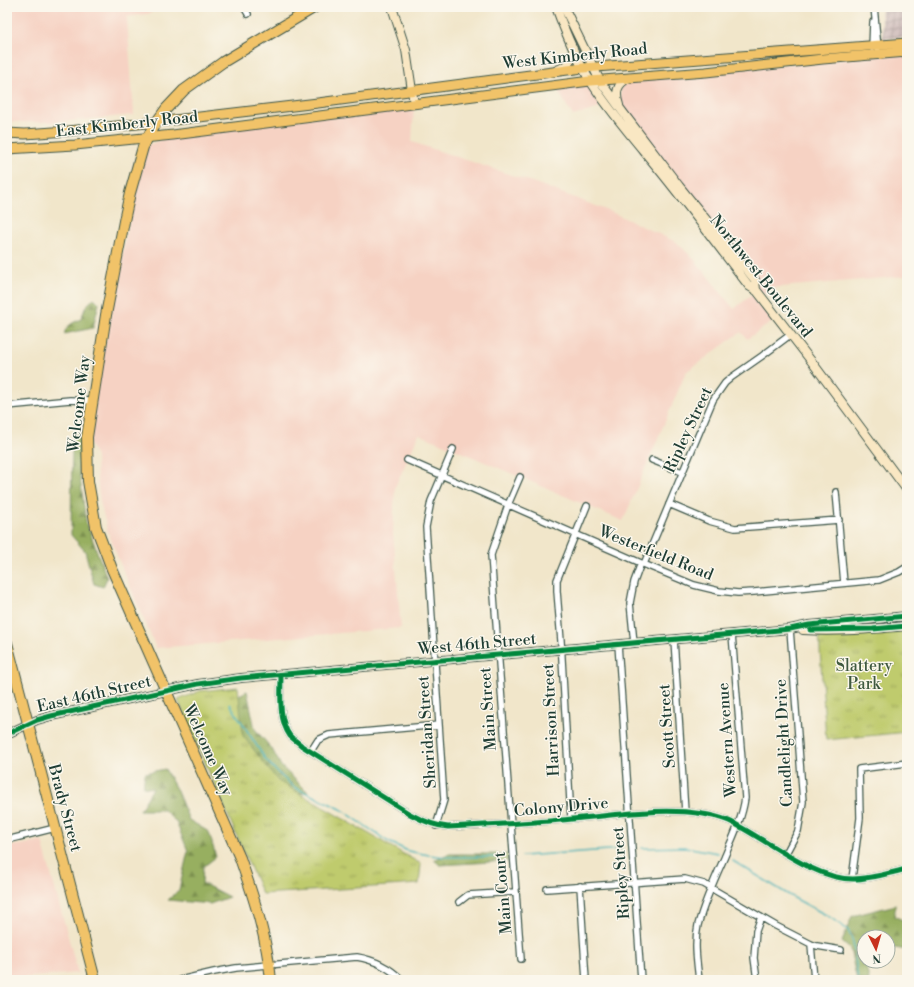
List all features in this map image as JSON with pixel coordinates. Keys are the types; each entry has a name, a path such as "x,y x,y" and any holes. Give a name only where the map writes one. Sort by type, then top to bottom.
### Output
{"highway":[{"name":"Welcome Way","path":"271,980 263,934 254,898 240,858 115,576 96,527 90,498 87,462 87,437 106,315 130,193 143,147 148,137 174,99 200,78 223,62 315,7"},
{"name":"Brady Street","path":"7,643 95,980"}],"main road":[{"name":"West Kimberly Road","path":"249,125 595,81 706,72 824,59 907,43"},
{"name":"West Kimberly Road","path":"248,111 593,67 875,50 907,52"},
{"name":"East Kimberly Road","path":"7,133 68,131 248,111"},
{"name":"East Kimberly Road","path":"7,149 68,145 249,125"}],"street":[{"path":"244,7 248,14"},
{"path":"392,7 406,50 414,104"},
{"path":"556,7 561,22 583,68 622,111 679,186 755,280 756,290"},
{"path":"564,7 593,67 595,81"},
{"path":"875,8 875,50"},
{"path":"550,72 562,68 570,63 573,55 573,47"},
{"path":"622,111 617,91 622,81 629,78"},
{"name":"Northwest Boulevard","path":"595,81 618,120 668,180 749,286 756,290 812,362 907,490"},
{"path":"248,111 249,125"},
{"name":"Ripley Street","path":"634,643 630,603 634,582 709,409 725,384 732,377 790,334"},
{"path":"7,406 70,400 92,401"},
{"name":"Sheridan Street","path":"436,826 444,800 426,527 431,500 453,448"},
{"name":"Westerfield Road","path":"407,460 643,564 694,585 719,591 738,593 879,580 907,567"},
{"path":"652,460 682,472"},
{"name":"Main Street","path":"510,824 491,555 508,505 520,477"},
{"path":"836,492 844,583"},
{"path":"669,504 709,521 735,528 839,520"},
{"name":"Harrison Street","path":"571,819 556,590 557,580 587,506"},
{"name":"West 46th Street","path":"166,691 219,681 435,660 498,656 790,629 809,625 907,616"},
{"name":"West 46th Street","path":"790,629 822,631 907,626"},
{"name":"Candlelight Drive","path":"786,853 798,832 803,802 790,629"},
{"name":"Western Avenue","path":"699,980 696,943 698,926 743,812 745,798 732,634"},
{"name":"Scott Street","path":"674,639 685,812"},
{"name":"Ripley Street","path":"618,644 641,980"},
{"name":"Colony Drive","path":"281,675 281,710 284,724 290,736 410,814 436,826 448,827 510,824 630,814 685,812 717,816 738,825 823,873 836,877 852,879 864,878 907,869"},
{"name":"East 46th Street","path":"7,734 51,716 166,691"},
{"path":"311,751 318,740 329,735 439,726"},
{"path":"852,879 860,818 859,769 907,763"},
{"name":"Main Court","path":"510,824 521,959"},
{"path":"7,840 55,828"},
{"path":"547,889 684,879 704,884 712,888 776,926 811,944 841,950"},
{"path":"580,886 586,980"},
{"path":"459,902 468,895 516,892"},
{"path":"756,980 754,958 756,931 761,917"},
{"path":"811,944 814,980"},
{"path":"180,980 229,969 357,957 370,959 383,964 402,980"}],"shaded area":[{"path":"7,7 152,7 152,13 127,17 134,115 57,122 7,122"},
{"path":"881,7 907,7 907,37 883,39"},
{"path":"907,52 907,276 769,288 761,297 778,318 747,339 741,332 686,372 623,521 419,434 395,487 393,533 401,628 156,648 107,529 100,501 96,457 87,437 143,147 173,135 414,104 412,142 538,184 609,211 676,242 694,259 734,309 757,291 619,103 622,81"},
{"path":"590,81 603,107 573,116 555,86"},
{"path":"42,841 78,973 7,979 7,847"}],"green space":[{"path":"94,298 99,303 93,328 64,334 70,325 81,319 86,306"},
{"path":"74,431 82,433 79,470 86,522 107,578 103,587 94,584 85,551 71,535 72,444"},
{"name":"Slattery Park","path":"907,628 907,732 826,740 819,635"},
{"path":"238,687 243,736 278,781 421,864 419,884 262,894 178,700 200,691"},
{"path":"247,691 255,729 272,749 281,766 308,792 285,796 216,707"},
{"path":"165,769 176,789 189,820 209,832 216,857 203,867 202,883 229,897 210,904 168,900 179,890 188,851 176,822 164,810 140,810 153,788 143,787 145,773"},
{"path":"448,854 508,854 508,861 440,865 434,860"},
{"path":"896,905 894,916 907,922 907,950 896,948 896,929 856,929 856,969 867,969 869,980 857,980 850,949 842,942 852,916"}],"waterway":[{"path":"230,704 266,760 294,787 341,809 387,841 408,851 429,855 446,857 502,857"},
{"path":"642,848 685,847 718,853"},
{"path":"522,856 623,849"},
{"path":"733,861 794,898 828,916 848,930 853,942 858,980"}],"cycle path":[{"path":"7,734 37,720 51,716 198,684 241,678 790,629 809,625 907,616"},
{"path":"810,630 873,629 907,626"},
{"path":"281,675 282,714 286,729 290,736 302,746 410,814 433,824 448,827 495,825 631,813 672,811 711,816 729,821 805,865 837,877 853,879 866,878 907,869"}]}
